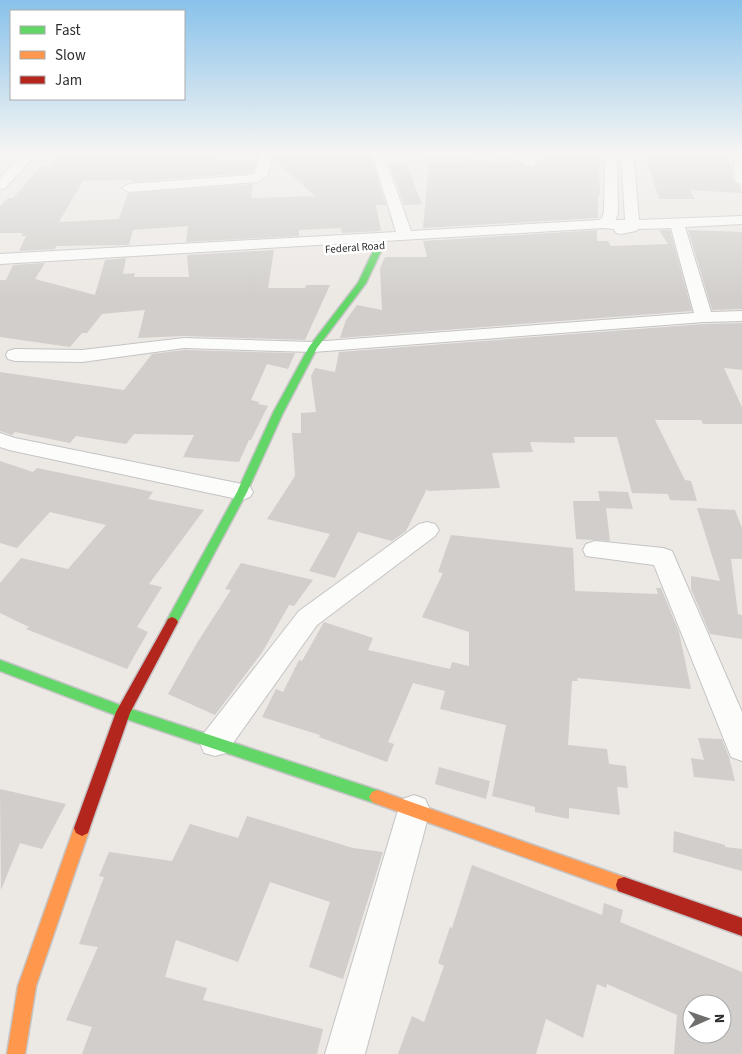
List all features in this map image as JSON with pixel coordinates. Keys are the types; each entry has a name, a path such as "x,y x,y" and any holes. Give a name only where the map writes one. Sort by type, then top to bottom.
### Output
{"street":[{"path":"392,200 404,235"},
{"path":"603,224 609,220 612,212 612,200"},
{"path":"630,200 631,225 742,220"},
{"path":"677,223 704,317"},
{"name":"Federal Road","path":"0,259 603,224 631,225 632,228 0,269"},
{"path":"16,1054 27,986 123,712 242,492 278,414 313,347 362,283 380,245"},
{"path":"15,355 82,356 184,343 313,347 704,317 742,316"},
{"path":"0,439 10,443 242,492"},
{"path":"215,743 308,618 427,530"},
{"path":"595,550 663,557 742,746"},
{"path":"0,665 123,712 414,810 742,927"},
{"path":"345,1054 414,810"}],"building":[{"path":"6,200 72,200 59,222 119,219 126,200 384,200 386,205 376,205 381,231 342,233 341,228 299,230 299,236 186,242 188,226 133,230 129,245 56,246 55,249 19,251 26,236 21,236 23,233 0,233 0,206"},
{"path":"402,200 421,200 422,204 404,205"},
{"path":"426,200 598,200 598,218 423,228"},
{"path":"597,230 597,241 608,241 611,246 668,244 659,230 670,230 692,311 340,338 346,320 357,305 382,310 380,268 385,257 427,257 423,241"},
{"path":"688,230 742,232 742,309 712,310"},
{"path":"274,250 268,288 305,288 306,285 330,285 305,340 184,336 138,338 145,310 102,314 87,333 82,333 70,347 0,337 0,280 6,280 13,265 45,263 35,279 95,295 105,260 126,258 123,274 135,273 134,277 189,277 187,255"},
{"path":"742,323 742,370 724,368 742,407 742,424 703,424 701,420 655,420 685,480 691,481 697,501 670,500 668,494 632,493 617,437 574,437 575,443 530,442 533,452 492,453 500,488 428,491 427,489 406,531 392,541 358,532 335,578 309,571 330,534 267,519 295,476 292,433 301,433 301,413 316,412 311,376 315,368 335,372 339,352 704,324"},
{"path":"184,350 295,353 288,369 267,364 251,400 268,406 239,462 183,457 194,435 134,434 126,444 76,436 70,443 15,432 12,435 0,431 0,372 124,390 152,354"},
{"path":"0,461 33,472 37,468 153,492 148,499 204,510 149,584 162,587 137,627 148,632 127,669 26,629 29,627 0,613 0,583 21,558 68,569 106,525 50,512 17,548 0,543"},
{"path":"598,491 628,492 633,509 606,508 610,541 576,539 573,501 600,501"},
{"path":"697,508 735,510 742,528 742,559 731,559 738,614 742,615 742,639 710,634 691,589 691,576 720,581"},
{"path":"451,535 573,548 575,591 658,594 656,588 661,588 679,632 691,689 577,678 578,681 572,681 568,745 607,749 609,764 626,766 628,788 617,787 620,815 569,808 569,819 535,812 535,807 492,796 506,725 440,709 445,691 413,683 388,742 394,744 387,762 319,737 320,735 262,717 276,689 283,692 299,660 302,661 324,622 373,638 368,650 450,669 452,662 469,666 469,632 422,617 443,573 438,572"},
{"path":"241,563 313,580 294,606 289,605 263,651 215,715 168,694 197,643 231,590 225,589"},
{"path":"698,738 722,739 735,781 694,777 691,758 704,760"},
{"path":"439,767 490,781 486,799 435,784"},
{"path":"0,789 66,804 42,849 20,843 1,890"},
{"path":"247,816 353,848 383,852 343,979 309,967 330,902 270,882 238,962 176,940 165,977 207,988 203,1000 323,1029 317,1054 82,1054 92,1027 66,1020 98,947 79,944 104,877 99,876 109,852 172,861 190,824 238,838"},
{"path":"674,831 725,845 725,847 742,849 742,871 673,852"},
{"path":"472,865 602,915 604,903 623,910 620,922 742,972 742,1054 674,1054 677,1015 607,984 606,988 597,984 583,1038 546,1019 536,1054 398,1054 412,1016 424,1022 444,966 438,963 450,927 452,928"}],"traffic: fast":[{"path":"172,622 242,492 278,413 313,347 362,283 380,245"},
{"path":"0,665 123,712 377,797"}],"traffic: slow":[{"path":"377,797 624,885"},
{"path":"16,1054 27,986 82,828"}],"traffic: jam":[{"path":"82,828 123,712 172,622"},
{"path":"624,885 742,927"}]}
